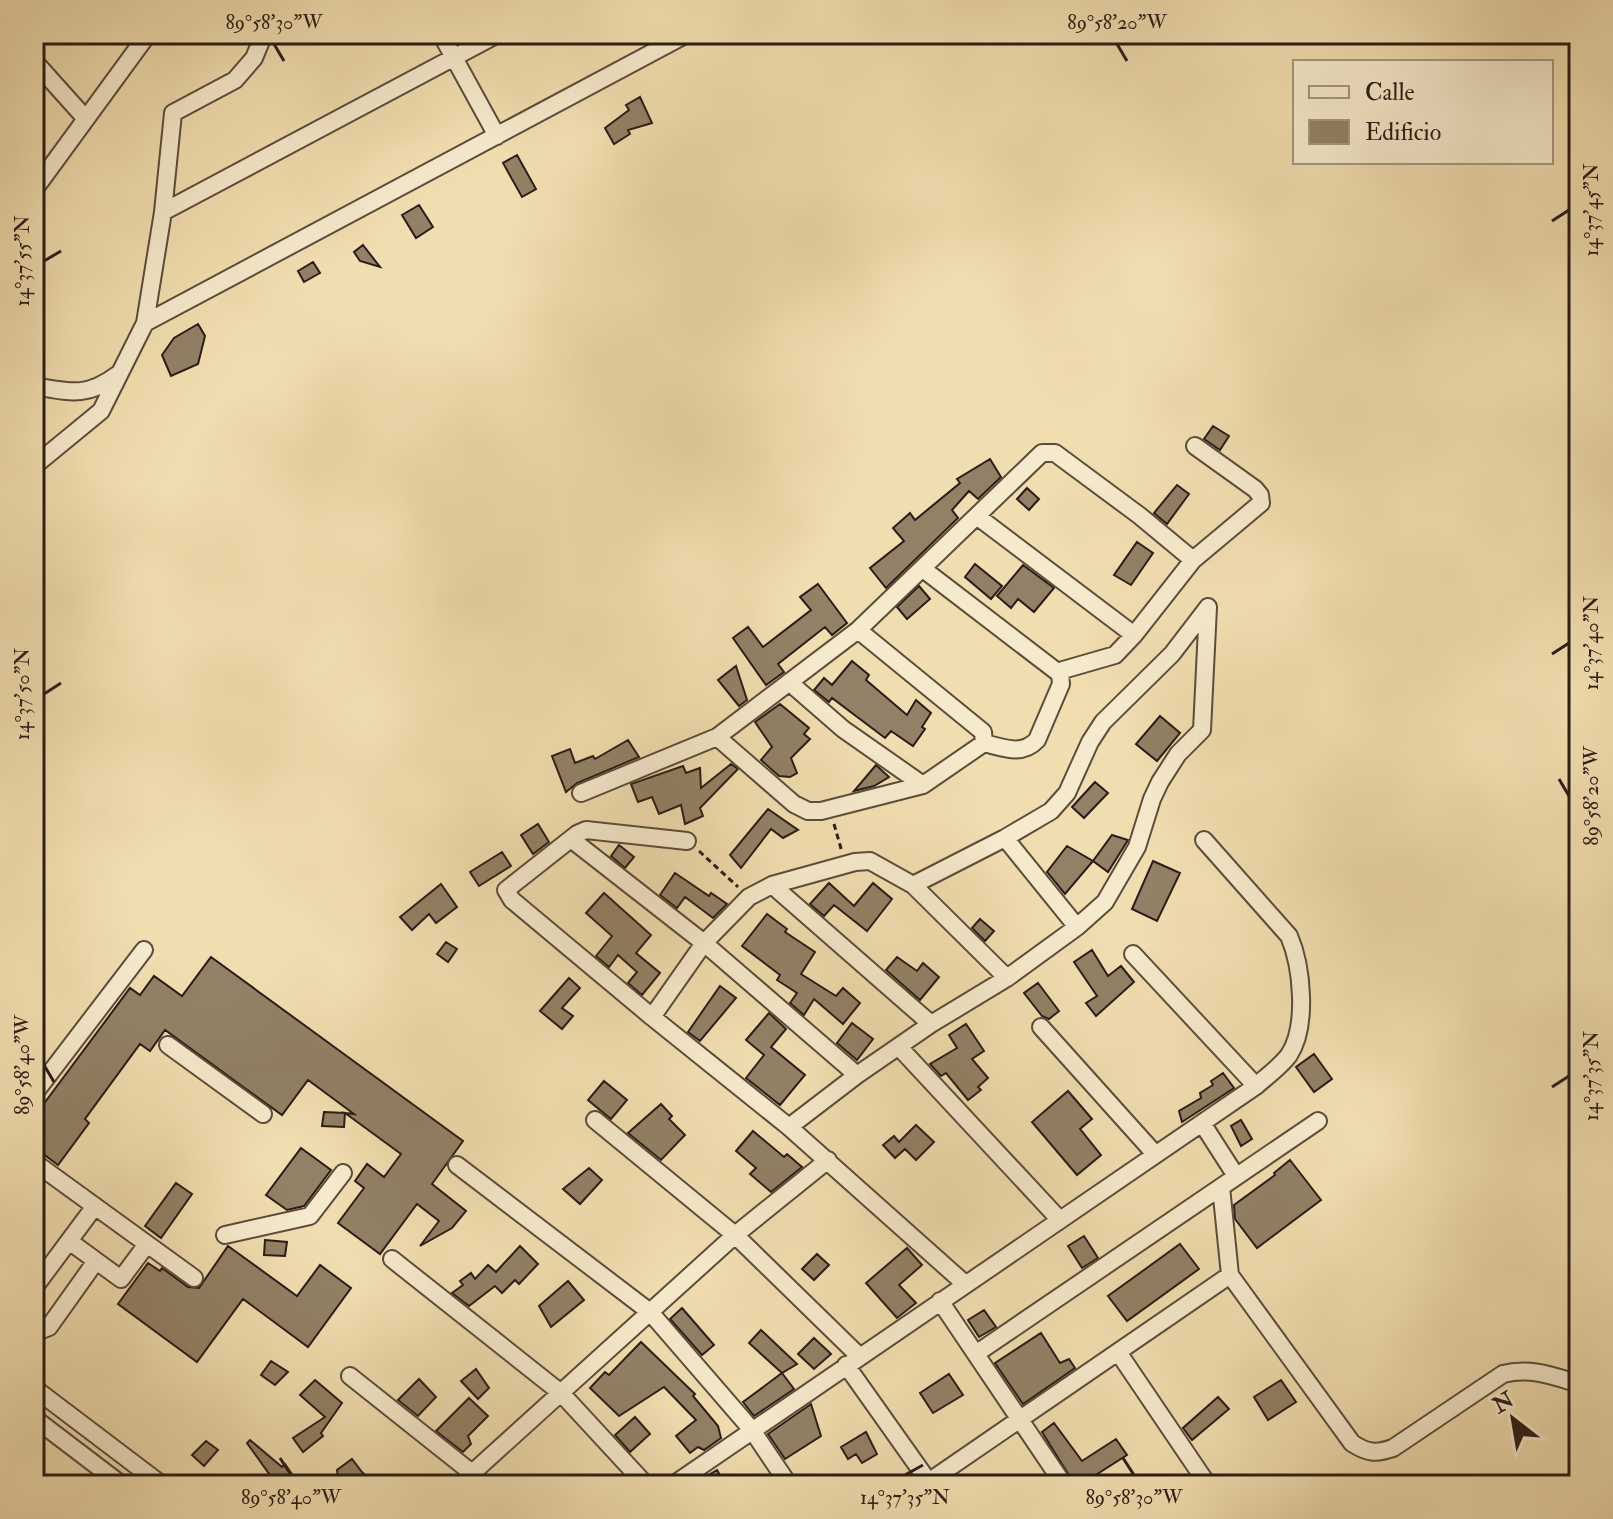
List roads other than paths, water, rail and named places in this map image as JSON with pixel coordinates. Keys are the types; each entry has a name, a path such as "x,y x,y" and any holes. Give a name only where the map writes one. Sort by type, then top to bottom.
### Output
{"street":[{"path":"34,190 148,34"},
{"path":"441,34 497,136"},
{"path":"163,212 498,34"},
{"path":"145,323 687,34"},
{"path":"34,466 101,411 145,323 163,212 173,113 235,80 254,58 262,39"},
{"path":"34,61 86,119"},
{"path":"34,386 70,392 97,389 118,374"},
{"path":"1060,674 1063,670 1115,655 1193,560 1261,503 1255,489 1195,446"},
{"path":"581,793 717,737 858,630 1042,453 1055,453 1193,560"},
{"path":"978,517 1134,635"},
{"path":"717,737 794,804 808,811 830,809 923,785 984,743 1015,750 1030,747 1037,740 1061,684 1060,674 923,569"},
{"path":"789,1127 931,1024 1007,978 1077,927 1105,902 1137,847 1160,782 1178,754 1202,730 1208,607 1172,654 1103,722 1090,742 1067,793 1051,811 913,885"},
{"path":"858,630 983,732 984,743"},
{"path":"789,682 843,729 923,785"},
{"path":"687,841 586,830 506,890 508,896 652,1017 828,1160 964,1283"},
{"path":"1005,838 1077,927"},
{"path":"571,839 704,943 857,1075"},
{"path":"673,1485 1256,1086 1289,1055 1298,1032 1300,1011 1297,953 1289,936 1204,840"},
{"path":"652,1017 704,943 749,897 772,885 845,864 870,861 913,885 1007,978"},
{"path":"772,885 931,1024"},
{"path":"34,1094 144,950"},
{"path":"1133,954 1256,1086"},
{"path":"1041,1027 1155,1154"},
{"path":"168,1045 263,1114"},
{"path":"899,1047 1059,1219"},
{"path":"595,1120 735,1235 853,1361 928,1484 1230,1275"},
{"path":"977,1353 1318,1121"},
{"path":"1202,1123 1236,1176"},
{"path":"350,1376 472,1481 561,1393 735,1235 828,1160"},
{"path":"34,1162 194,1278"},
{"path":"457,1165 650,1312 752,1430 789,1485"},
{"path":"225,1235 310,1216 343,1173"},
{"path":"1221,1187 1230,1275 1352,1443 1364,1451 1377,1453 1393,1448 1503,1374 1533,1371 1579,1384"},
{"path":"34,1288 95,1206"},
{"path":"69,1241 121,1279 147,1244"},
{"path":"392,1259 561,1393 646,1485"},
{"path":"34,1333 49,1327 96,1261"},
{"path":"940,1301 1064,1485"},
{"path":"1118,1352 1208,1485"},
{"path":"34,1388 162,1485"},
{"path":"34,1418 122,1485"}]}
